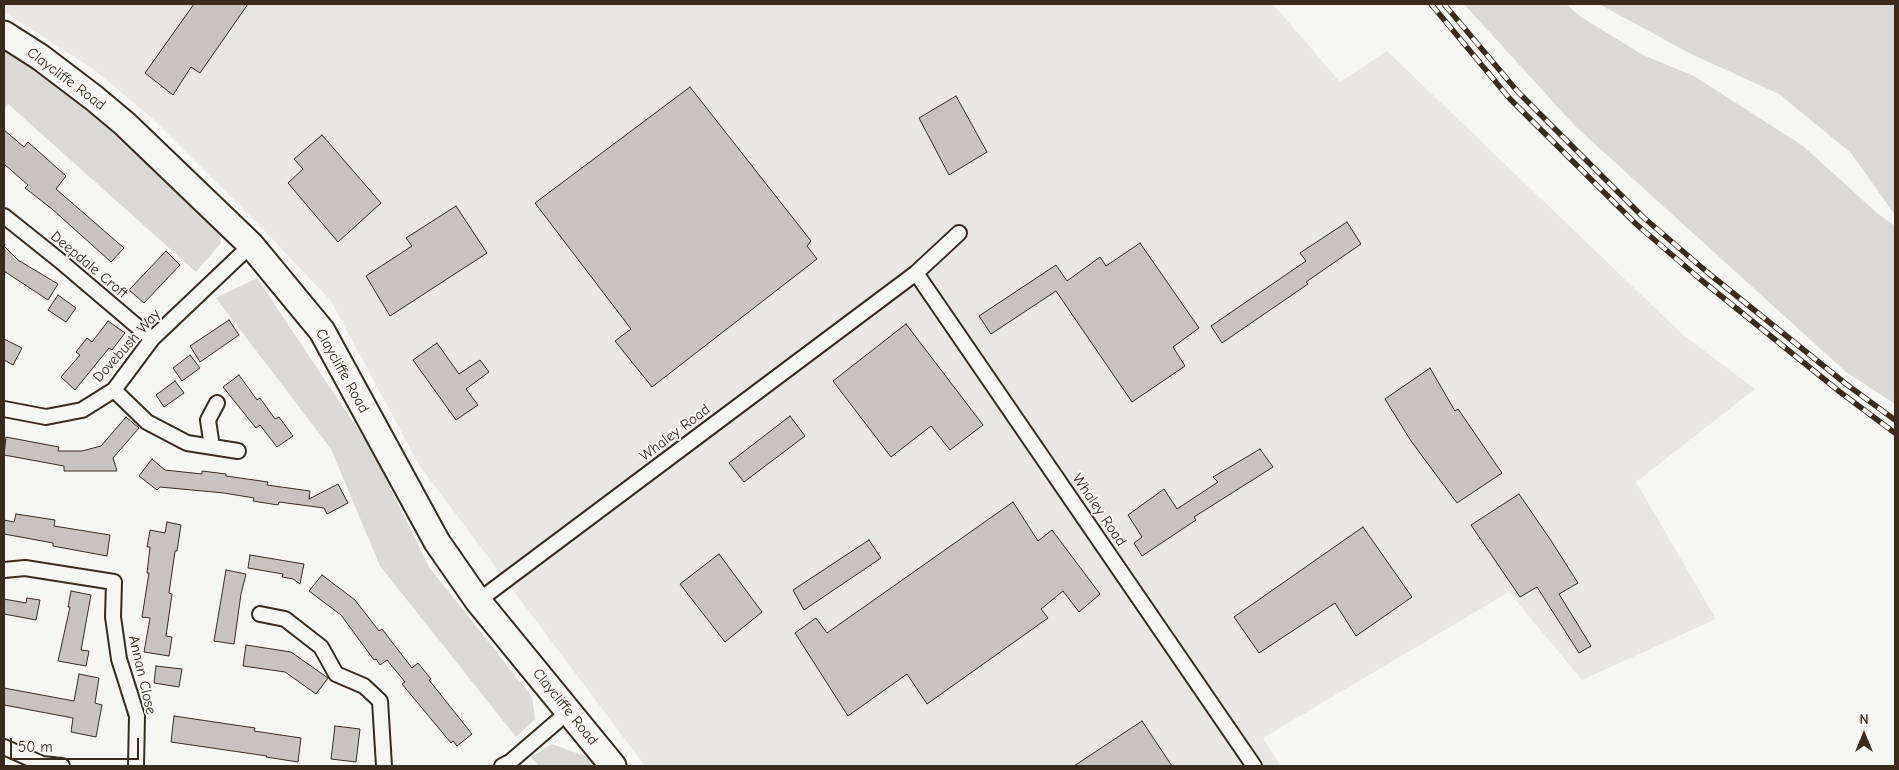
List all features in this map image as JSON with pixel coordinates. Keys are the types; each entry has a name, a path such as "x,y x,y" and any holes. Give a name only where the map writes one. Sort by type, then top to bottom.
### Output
{"highway":[{"name":"Claycliffe Road","path":"4,34 40,57 94,98 251,244 322,331 437,542 478,601 613,766"}],"street":[{"name":"Deepdale Croft","path":"4,216 152,339"},
{"name":"Whaley Road","path":"478,601 916,273 959,233"},
{"name":"Dovebush Way","path":"4,409 46,417 82,410 114,390 152,339 251,244"},
{"name":"Whaley Road","path":"916,273 1254,766"},
{"path":"114,390 147,422 187,443 238,451"},
{"path":"212,447 208,420 217,403"},
{"name":"Annan Close","path":"4,570 25,568 114,582 113,617 119,659 137,716 136,766"},
{"path":"260,614 285,619 321,647 336,674 364,686 380,701 384,766"},
{"path":"502,766 510,762 568,712"},
{"path":"4,747 42,764 62,766"}],"shaded area":[{"path":"4,4 1273,4 1340,82 1387,51 1682,334 1755,389 1636,482 1716,619 1582,680 1509,592 1263,738 1281,766 645,766 419,465 331,301 259,225 154,120 92,68 4,12"},
{"path":"1464,4 1566,4 1581,17 1643,55 1694,76 1803,146 1877,213 1895,226 1895,404 1846,372 1575,126"},
{"path":"1599,4 1895,4 1895,215 1851,153 1779,94 1691,54"},
{"path":"4,46 35,66 94,116 219,230 221,243 196,272 8,104 4,110"},
{"path":"257,278 371,449 429,567 532,697 535,719 516,737 380,566 331,449 216,298"},
{"path":"552,744 593,759 598,766 539,766 531,757"}],"building":[{"path":"194,4 248,4 200,73 191,67 173,95 145,73"},
{"path":"690,87 811,241 807,246 817,259 652,387 615,341 631,329 535,203"},
{"path":"956,96 987,152 949,175 919,118"},
{"path":"4,130 24,147 28,142 66,176 56,189 124,248 111,262 52,209 25,188 28,185 4,164"},
{"path":"322,135 381,203 338,242 288,183 303,169 294,159"},
{"path":"456,206 487,253 390,316 366,276 412,246 406,238"},
{"path":"1347,222 1361,244 1306,282 1308,284 1222,343 1211,326 1306,261 1300,253"},
{"path":"1140,243 1199,328 1173,347 1185,366 1132,402 1056,291 991,334 979,316 1056,265 1067,281 1100,257 1106,266"},
{"path":"4,246 18,260 58,284 48,300 4,271"},
{"path":"166,251 180,265 144,303 129,290"},
{"path":"58,295 76,308 66,322 48,310"},
{"path":"229,320 239,335 200,362 190,346"},
{"path":"108,321 125,333 112,350 109,348 75,390 61,377 80,355 76,352 87,338 92,342"},
{"path":"906,324 983,425 950,450 931,426 891,457 833,381"},
{"path":"4,339 22,348 13,365 4,360"},
{"path":"437,343 459,374 480,360 489,372 466,389 478,405 456,420 413,360"},
{"path":"190,355 200,368 182,381 173,368"},
{"path":"1430,368 1455,411 1458,409 1502,473 1457,503 1411,441 1385,399"},
{"path":"239,375 257,400 260,398 275,419 279,417 293,436 277,447 260,425 256,428 223,387"},
{"path":"175,381 184,393 164,407 156,395"},
{"path":"790,416 805,436 744,482 729,463"},
{"path":"126,417 139,428 113,458 117,471 64,471 64,466 4,455 6,437 59,447 58,451 82,451 101,446"},
{"path":"1260,449 1273,467 1194,517 1196,520 1142,556 1134,543 1142,537 1128,515 1164,489 1177,509 1218,482 1213,477"},
{"path":"152,459 165,470 202,474 202,471 226,474 226,476 268,482 267,485 310,491 309,499 338,484 348,503 327,514 324,508 279,502 278,505 253,501 254,498 224,493 160,487 157,490 139,476"},
{"path":"1519,494 1578,583 1559,594 1591,646 1579,653 1537,587 1520,597 1471,525"},
{"path":"1013,502 1038,541 1052,530 1100,594 1079,612 1063,591 1041,609 1048,618 927,704 907,674 848,716 795,633 816,618 827,633"},
{"path":"16,514 55,520 54,526 110,535 107,556 53,546 53,543 4,534 4,520 14,522"},
{"path":"167,522 181,525 169,593 172,594 166,636 172,637 169,656 144,652 150,618 142,617 149,573 147,573 150,547 147,547 150,530 165,533"},
{"path":"1363,527 1412,597 1356,636 1335,603 1259,653 1234,617"},
{"path":"869,540 881,558 804,610 793,590"},
{"path":"719,554 762,612 725,642 680,584"},
{"path":"250,555 304,564 300,584 293,579 282,577 283,574 248,568"},
{"path":"226,570 246,574 241,594 234,644 214,641"},
{"path":"322,575 355,600 379,631 382,629 412,668 418,663 431,679 429,680 472,734 457,746 453,741 451,743 402,684 405,682 387,660 380,665 376,659 374,660 341,615 309,591"},
{"path":"71,591 91,595 81,650 89,651 86,666 58,661 70,607 68,607"},
{"path":"27,598 40,600 36,620 4,614 4,599 26,603"},
{"path":"246,645 291,652 328,678 316,694 285,672 243,666"},
{"path":"156,666 182,669 179,687 154,683"},
{"path":"79,674 99,678 95,703 102,705 96,737 71,732 73,718 4,705 4,688 74,701"},
{"path":"174,716 255,728 254,731 301,738 298,762 171,742"},
{"path":"1142,721 1172,766 1074,766"},
{"path":"335,726 360,729 356,762 331,759"}],"railway":[{"path":"1431,4 1510,99 1636,224 1700,279 1840,392 1895,433"},
{"path":"1444,4 1518,92 1643,217 1707,272 1846,384 1895,420"}]}
